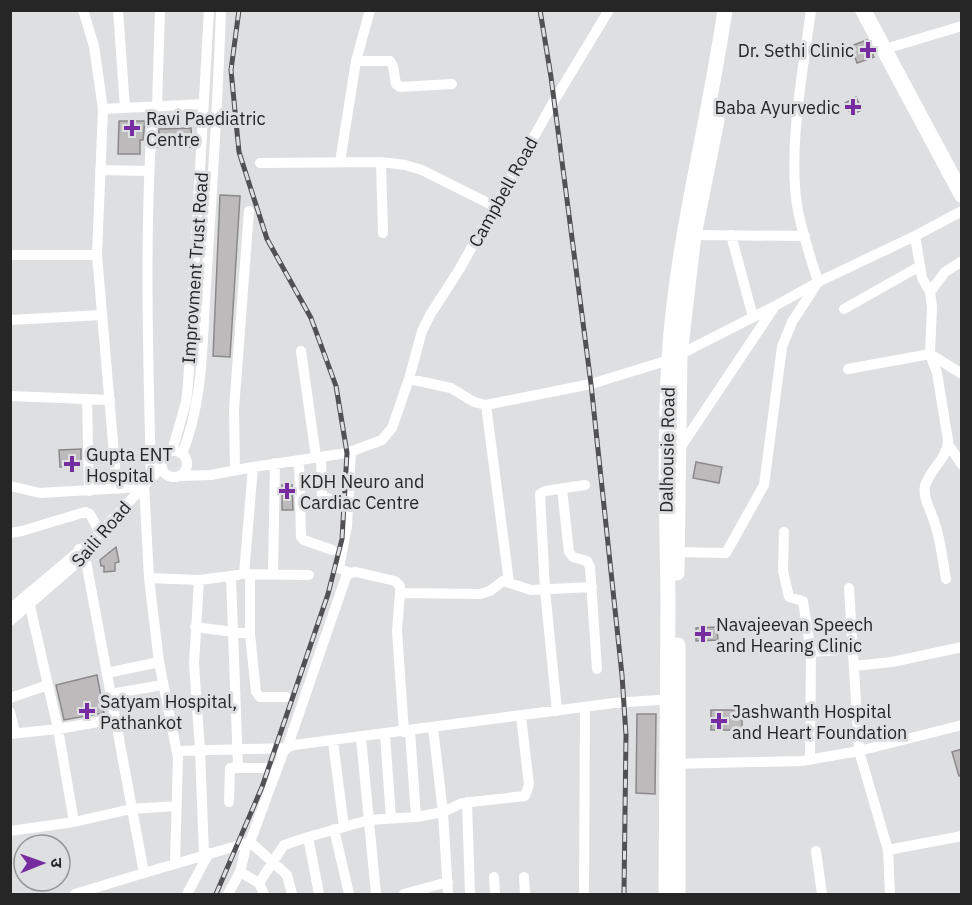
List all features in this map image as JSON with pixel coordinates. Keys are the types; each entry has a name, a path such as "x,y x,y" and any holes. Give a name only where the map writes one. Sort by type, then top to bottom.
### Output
{"main road":[{"path":"863,10 962,195"}],"street":[{"path":"83,10 94,46 103,109 97,255 117,489"},
{"path":"118,10 125,108"},
{"path":"160,10 155,107 148,171 146,483 149,578 162,685 178,758 175,862"},
{"name":"Improvment Trust Road","path":"177,453 186,402 200,287 204,104 209,10"},
{"path":"200,287 217,116 221,10"},
{"path":"340,162 356,61 370,10"},
{"name":"Campbell Road","path":"179,476 211,475 351,451 382,440 387,435 397,415 422,331 430,315 496,207 554,101 609,10"},
{"name":"Dalhousie Road","path":"666,894 673,764 677,552 678,451 674,357 711,122 725,10"},
{"name":"Dalhousie Road","path":"674,699 667,468 681,253 735,10"},
{"path":"677,552 726,553 759,497 767,475 782,347 792,322 818,282 805,236 796,191 800,97 811,10"},
{"path":"885,49 962,26"},
{"path":"356,61 390,61 396,84 400,87 452,84"},
{"path":"103,109 204,104"},
{"path":"204,118 217,116"},
{"path":"260,163 381,162 405,165 422,170 496,207"},
{"path":"381,162 383,233"},
{"path":"100,170 148,171"},
{"path":"235,470 234,409 249,211"},
{"path":"409,379 451,388 474,402 486,405 591,384 674,357 962,211"},
{"path":"694,235 805,236"},
{"path":"731,235 753,317"},
{"path":"915,236 922,278 930,292 932,307 930,354 938,380 948,444 947,450 924,490 925,499 936,525 946,579"},
{"path":"10,255 97,255"},
{"path":"930,292 945,272 962,261"},
{"path":"844,309 920,266"},
{"path":"667,468 775,306"},
{"path":"10,320 101,315"},
{"path":"301,351 319,457 322,498 332,499"},
{"path":"848,369 930,354 962,374"},
{"path":"10,396 110,400"},
{"path":"87,399 89,490"},
{"path":"486,405 509,582"},
{"path":"948,444 962,465"},
{"path":"351,451 347,526 339,568 350,573 395,581 400,586 398,631 416,817"},
{"path":"167,453 177,453 186,458 186,469 179,476 168,476 162,467 167,453"},
{"path":"299,460 302,537 304,540 332,550"},
{"path":"273,574 275,463"},
{"path":"253,466 247,574 250,634 258,695 260,697 286,697"},
{"name":"Saili Road","path":"10,621 30,606 162,467"},
{"path":"10,486 40,493 117,489 146,483"},
{"path":"557,711 545,590 540,494 545,491 585,486"},
{"path":"562,489 567,549 573,557 589,563 597,669"},
{"path":"10,533 85,512 90,514 100,532"},
{"path":"784,532 783,571 789,597 803,600 811,652 810,760"},
{"path":"10,609 84,550 144,873"},
{"path":"228,894 240,872 249,842 283,753 287,748 346,577 350,573"},
{"path":"149,578 199,580 231,578 247,574 309,575"},
{"path":"231,578 238,767"},
{"path":"187,894 206,854 194,664 199,580"},
{"path":"400,593 480,594 490,591 500,582 509,582 526,590 592,587"},
{"path":"849,588 859,751 888,850 890,894"},
{"path":"30,606 58,729 74,822"},
{"path":"195,627 250,634"},
{"path":"854,666 892,662 962,647"},
{"path":"811,652 853,649"},
{"path":"107,673 159,662"},
{"path":"10,698 48,685"},
{"path":"111,694 162,685"},
{"path":"177,751 287,748 294,745 385,735 585,707 674,699"},
{"path":"585,707 585,894"},
{"path":"10,712 13,734 115,719"},
{"path":"259,883 284,845 308,837 369,820 443,813 467,802 525,796 529,785 521,716"},
{"path":"673,764 810,760 859,751 962,725"},
{"path":"433,728 443,813 448,894"},
{"path":"385,735 392,818"},
{"path":"361,738 376,894"},
{"path":"333,741 339,828 349,894"},
{"name":"Dalhousie Road","path":"673,764 678,894"},
{"path":"229,802 230,768 269,768"},
{"path":"467,802 470,894"},
{"path":"10,831 74,822 131,810 177,806"},
{"path":"888,850 962,836"},
{"path":"308,837 319,894"},
{"path":"79,894 104,890 175,862 249,842"},
{"path":"249,842 286,875 292,894"},
{"path":"816,851 822,894"},
{"path":"240,872 259,883 264,894"},
{"path":"494,877 495,894"},
{"path":"524,877 525,894"},
{"path":"404,894 448,882"}],"building":[{"path":"867,40 874,57 857,63 851,46"},
{"path":"856,97 862,110 851,115 845,103"},
{"path":"119,121 145,121 143,140 140,140 140,154 118,154"},
{"path":"191,128 192,147 158,147 159,129"},
{"path":"220,195 240,196 230,357 213,356"},
{"path":"81,449 81,466 60,467 59,450"},
{"path":"696,462 722,467 719,483 693,478"},
{"path":"282,485 292,485 293,510 282,510"},
{"path":"116,547 119,562 115,563 115,571 104,572 104,566 101,566 100,560"},
{"path":"717,627 718,640 696,641 696,628"},
{"path":"97,675 104,713 64,720 56,685"},
{"path":"711,710 742,710 742,730 711,730"},
{"path":"637,714 656,714 655,794 636,793"},
{"path":"962,749 962,775 959,776 952,752"}],"railway":[{"path":"216,894 262,787 328,594 342,539 347,453 336,386 311,318 267,239 239,152 231,70 239,10"},
{"path":"540,10 551,77 591,384 622,675 626,735 624,894"}],"place":[{"name":"Dr. Sethi Clinic","path":"868,50"},
{"name":"Baba Ayurvedic","path":"853,107"},
{"name":"Ravi Paediatric Centre","path":"132,128"},
{"name":"Gupta ENT Hospital","path":"72,464"},
{"name":"KDH Neuro and Cardiac Centre","path":"287,491"},
{"name":"Navajeevan Speech and Hearing Clinic","path":"703,634"},
{"name":"Satyam Hospital, Pathankot","path":"87,711"},
{"name":"Jashwanth Hospital and Heart Foundation","path":"719,721"}]}
